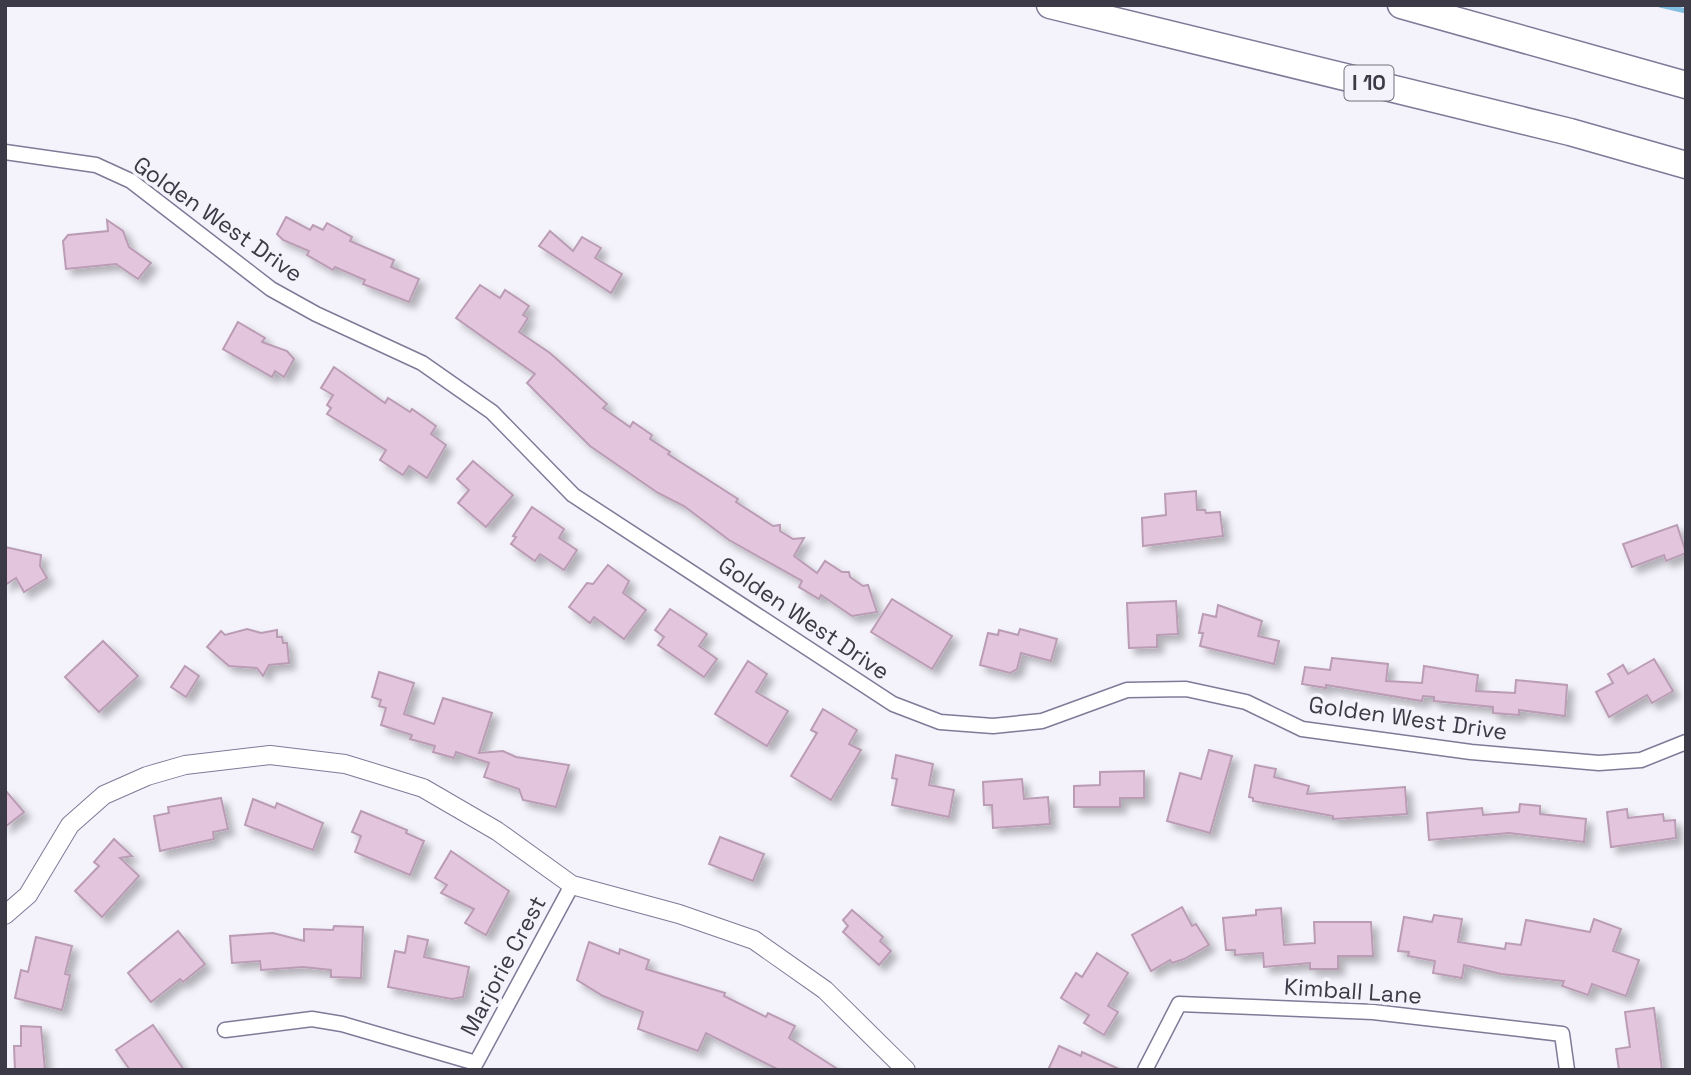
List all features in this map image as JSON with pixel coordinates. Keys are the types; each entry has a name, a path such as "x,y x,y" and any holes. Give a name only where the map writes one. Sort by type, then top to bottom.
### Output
{"highway":[{"name":"I 10","path":"1050,5 1570,132 1686,165"},
{"path":"1401,5 1686,85"}],"street":[{"name":"Golden West Drive","path":"5,152 57,157 96,165 131,181 271,289 316,314 422,363 492,412 573,495 893,704 940,722 993,726 1042,722 1127,690 1186,689 1246,702 1301,729 1471,752 1600,763 1641,760 1686,742"},
{"path":"5,915 28,895 70,825 104,795 147,776 185,765 270,755 345,764 423,788 497,831 572,885 679,914 754,940 825,990 906,1070"},
{"name":"Marjorie Crest","path":"225,1030 312,1019 342,1024 476,1063 572,885"},
{"name":"Kimball Lane","path":"1144,1070 1179,1004 1373,1012 1562,1034 1567,1070"}],"building":[{"path":"286,217 310,230 313,225 323,230 327,223 352,237 350,241 394,260 391,267 419,279 409,302 363,284 365,280 335,267 333,270 307,255 309,251 283,240 277,234"},
{"path":"107,220 123,231 129,247 151,263 138,279 116,264 66,269 63,241 68,235 108,231"},
{"path":"550,231 573,251 582,237 601,248 595,258 622,274 611,293 539,246"},
{"path":"480,285 500,298 505,290 529,306 523,315 528,318 519,332 550,353 607,404 603,408 630,427 633,422 652,435 650,439 670,452 668,454 738,499 736,502 773,526 780,525 780,531 793,539 804,538 794,556 817,573 825,561 842,572 849,572 850,577 863,586 868,585 877,612 852,616 821,595 819,599 799,587 802,581 729,540 684,506 658,493 590,446 527,383 535,374 456,318"},
{"path":"238,322 265,338 262,342 287,351 294,359 284,377 275,371 272,377 223,349"},
{"path":"334,367 385,403 388,398 410,412 412,409 436,426 431,434 446,445 427,478 409,466 403,475 380,460 386,450 327,414 331,408 327,405 333,395 321,388"},
{"path":"473,461 513,495 486,527 458,503 469,490 457,479"},
{"path":"1196,491 1197,510 1205,510 1206,513 1220,512 1223,536 1143,546 1142,518 1166,515 1165,494"},
{"path":"532,507 564,529 559,538 577,550 564,570 540,554 535,561 511,544 516,537 513,536"},
{"path":"1677,525 1686,553 1666,561 1664,555 1632,567 1623,544"},
{"path":"5,547 41,555 40,566 47,578 24,592 16,578 5,585"},
{"path":"608,565 629,581 623,593 646,610 624,639 594,617 590,623 569,607 587,583 593,584"},
{"path":"892,599 952,636 932,669 871,632"},
{"path":"1176,601 1178,634 1157,635 1157,647 1129,648 1127,603"},
{"path":"1218,605 1262,621 1258,636 1279,641 1274,664 1200,646 1203,633 1199,633 1203,614 1216,617"},
{"path":"670,609 707,634 699,646 717,659 704,677 658,645 664,637 655,630"},
{"path":"247,629 261,633 277,630 277,637 282,637 283,643 287,643 289,663 269,665 263,676 257,668 229,666 207,647 221,631 225,635"},
{"path":"1020,629 1057,639 1051,661 1021,653 1017,669 1010,673 980,665 988,633 998,635 999,630 1018,635"},
{"path":"103,641 138,676 99,712 65,677"},
{"path":"1332,658 1388,664 1386,681 1422,683 1424,666 1478,675 1476,691 1515,693 1516,680 1567,685 1565,716 1519,710 1519,715 1493,713 1493,707 1434,701 1434,697 1423,696 1422,701 1326,685 1326,688 1302,684 1305,667 1330,670"},
{"path":"1654,659 1673,691 1652,703 1647,695 1609,717 1596,692 1613,683 1608,674 1623,665 1628,674"},
{"path":"748,661 767,674 756,692 788,711 767,746 715,714"},
{"path":"185,666 199,676 186,697 171,687"},
{"path":"379,672 414,683 404,714 434,724 443,698 492,713 479,753 503,751 516,757 569,765 556,807 523,800 519,789 484,777 489,763 456,752 454,758 433,752 435,746 410,739 412,735 381,725 386,708 379,706 381,700 372,697"},
{"path":"823,709 857,730 849,744 861,750 831,800 791,776 817,733 811,730"},
{"path":"1209,750 1232,756 1210,833 1167,821 1180,773 1201,779"},
{"path":"896,755 933,764 929,785 954,790 949,817 892,805 897,779 892,778"},
{"path":"1255,765 1276,769 1274,777 1309,786 1307,794 1405,787 1407,814 1333,819 1333,816 1253,801 1253,798 1249,797"},
{"path":"1144,771 1144,798 1120,798 1120,807 1074,807 1074,786 1100,785 1100,772"},
{"path":"1022,779 1024,799 1048,797 1050,824 993,828 992,805 984,805 983,782"},
{"path":"5,790 24,812 5,827"},
{"path":"221,798 228,829 213,832 214,839 160,851 154,816 169,813 168,807"},
{"path":"253,799 275,808 277,803 323,823 313,850 245,825"},
{"path":"1520,804 1540,806 1540,814 1586,819 1584,842 1509,833 1429,840 1427,813 1482,808 1483,815 1519,812"},
{"path":"1627,809 1628,818 1663,814 1664,821 1675,820 1676,838 1611,847 1607,812"},
{"path":"361,811 407,830 406,833 424,841 410,875 355,852 361,836 352,832"},
{"path":"720,837 764,854 753,881 709,864"},
{"path":"114,839 132,856 120,858 139,876 102,917 75,891 99,866 94,862"},
{"path":"451,851 509,891 486,935 465,923 474,909 441,893 447,885 435,878"},
{"path":"1182,907 1192,926 1196,924 1209,945 1184,959 1172,963 1170,960 1151,971 1132,935"},
{"path":"1281,908 1284,945 1315,943 1314,922 1371,922 1373,956 1338,956 1338,969 1310,969 1310,963 1264,967 1263,953 1235,955 1235,950 1226,950 1223,918 1256,915 1256,910"},
{"path":"852,910 883,937 880,941 891,951 879,965 843,932 848,926 843,920"},
{"path":"1434,915 1462,919 1458,942 1505,949 1506,943 1521,945 1526,920 1590,932 1594,919 1621,929 1613,951 1639,960 1626,996 1592,984 1588,995 1562,986 1564,981 1501,974 1464,965 1462,978 1433,973 1435,961 1408,956 1409,952 1398,951 1404,917 1432,922"},
{"path":"334,926 363,927 361,978 331,977 331,970 303,967 261,970 260,961 232,963 230,936 273,933 304,941 304,929 333,930"},
{"path":"178,931 205,964 183,982 180,979 151,1002 128,973"},
{"path":"408,936 428,940 424,957 469,967 463,997 452,999 388,987 395,951 405,953"},
{"path":"36,937 72,946 65,974 70,975 62,1010 15,998 21,970 28,972"},
{"path":"589,942 619,954 620,949 649,960 646,969 725,993 724,996 766,1017 768,1013 795,1026 789,1038 839,1070 779,1070 706,1033 698,1051 638,1029 643,1012 603,996 577,980"},
{"path":"1097,953 1128,973 1108,1006 1118,1012 1104,1035 1084,1023 1089,1015 1061,998 1076,973 1082,977"},
{"path":"1654,1008 1662,1070 1619,1070 1616,1049 1630,1047 1625,1012"},
{"path":"153,1025 184,1070 130,1070 116,1050"},
{"path":"21,1026 41,1027 45,1070 15,1070 14,1046 21,1046"},
{"path":"1059,1046 1081,1056 1082,1052 1121,1070 1048,1070"}],"waterway":[{"path":"1660,5 1686,11"}]}
